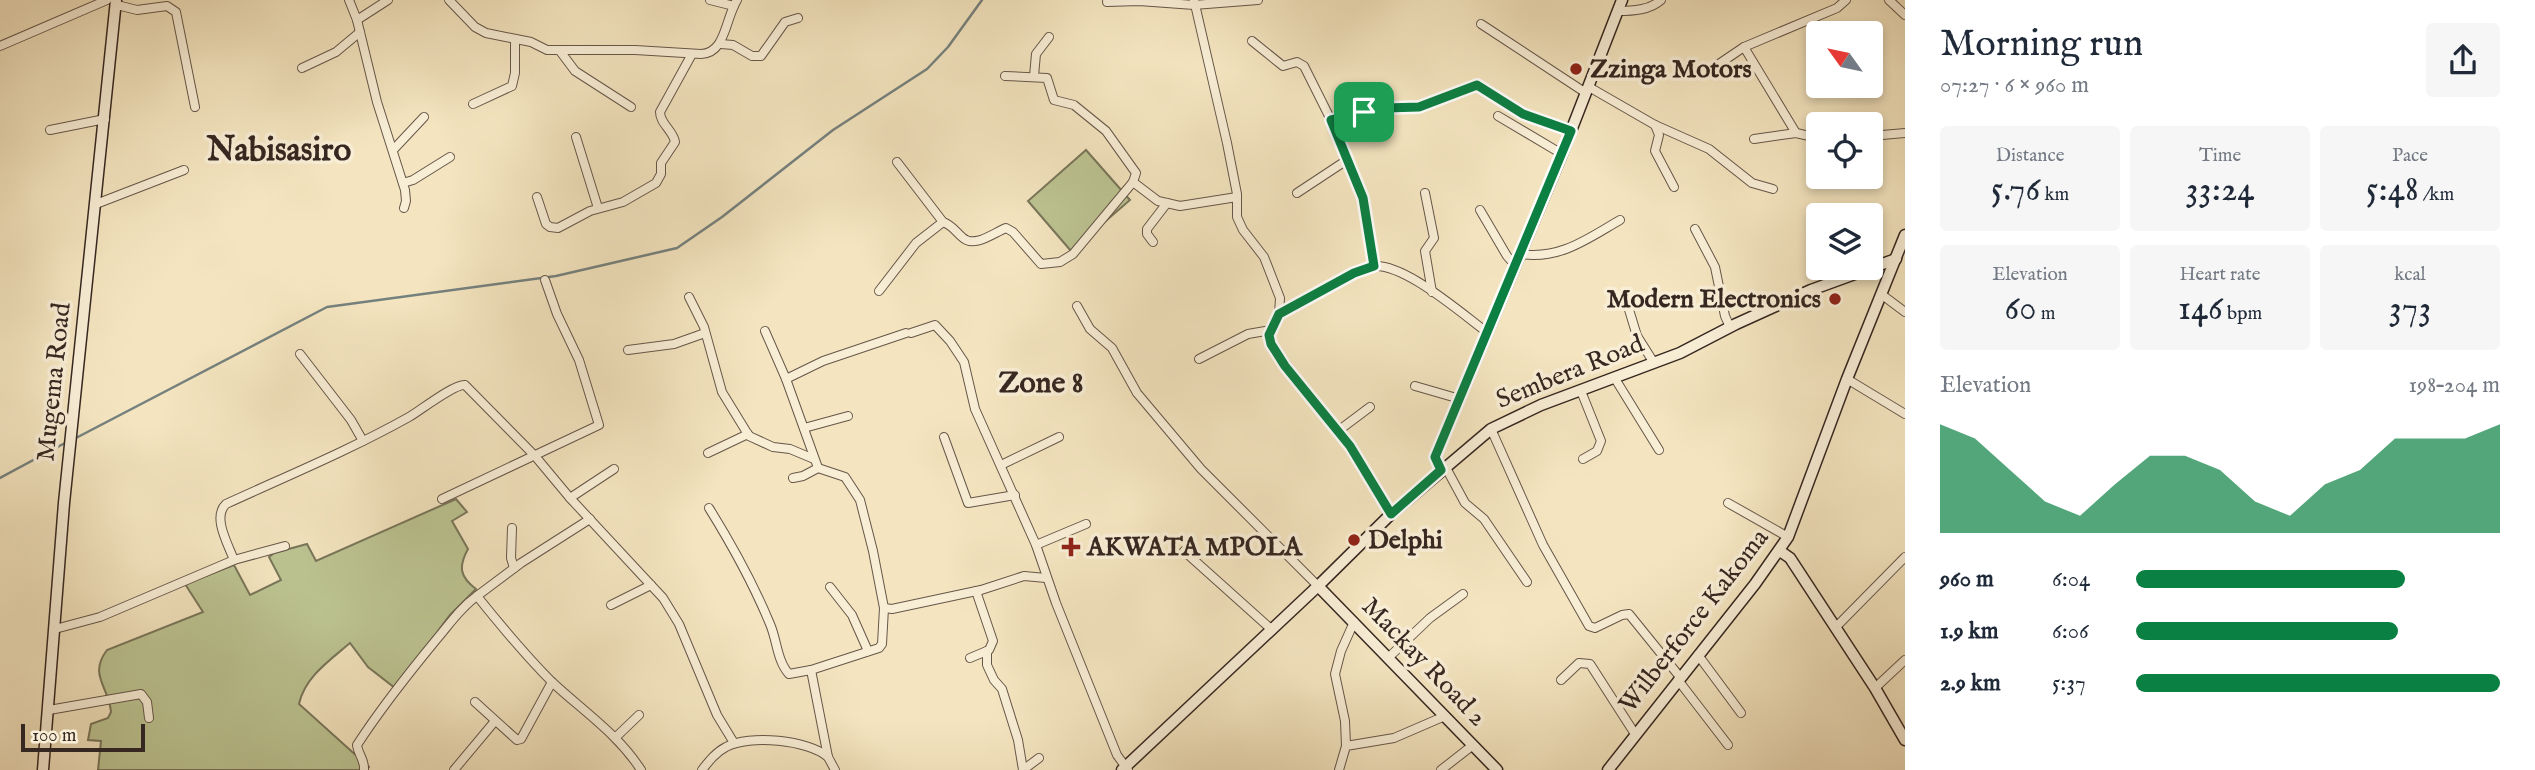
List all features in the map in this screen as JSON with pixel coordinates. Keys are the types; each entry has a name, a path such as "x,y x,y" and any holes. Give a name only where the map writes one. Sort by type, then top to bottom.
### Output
{"street":[{"path":"349,0 357,20 377,102 402,183 406,201 404,208"},
{"path":"357,20 388,0"},
{"path":"449,0 475,27 486,33 531,42 547,50 635,50 692,54 707,54 720,44 735,3 710,0"},
{"path":"1107,2 1258,0"},
{"path":"1527,582 1485,519 1465,503 1435,457 1562,154 1620,5 1631,11 1655,5 1661,0"},
{"path":"1710,70 1744,47 1837,8 1846,0"},
{"path":"1889,0 1905,15"},
{"path":"0,46 113,2 137,10 167,6 176,12 195,107"},
{"name":"Mugema Road","path":"43,770 71,435 105,119 113,2"},
{"path":"1194,2 1237,197 1240,223 1264,257 1280,298 1279,314 1271,330 1271,344 1285,366 1350,446 1391,514"},
{"path":"720,44 733,45 752,56 761,56 785,22 798,18"},
{"path":"1481,24 1588,90 1709,149 1752,183 1773,189"},
{"path":"302,68 336,52 360,32"},
{"path":"1034,76 1036,54 1049,37"},
{"path":"473,104 512,86 515,74 514,39"},
{"path":"1252,41 1283,66 1297,62 1302,64 1331,120 1363,198 1374,266"},
{"path":"1744,47 1796,133"},
{"path":"560,51 575,71 631,107"},
{"path":"537,197 546,224 550,228 558,228 598,208 623,202 659,179 661,163 675,142 660,117 660,111 692,54"},
{"path":"897,162 943,222 952,226 965,240 988,238 1006,228 1013,232 1041,264 1051,265 1073,254 1133,182 1135,171 1129,166 1110,134 1078,107 1069,102 1054,100 1046,78 1005,76"},
{"path":"1331,120 1386,108 1419,107 1477,85 1523,114 1571,131"},
{"path":"1498,116 1562,154"},
{"path":"393,150 424,117"},
{"path":"50,130 105,119"},
{"path":"1655,125 1660,135 1655,150 1674,187"},
{"path":"1754,139 1796,133 1806,135"},
{"path":"1883,135 1905,133"},
{"path":"576,136 598,208"},
{"path":"402,183 412,180 450,157"},
{"path":"1297,193 1347,160"},
{"path":"96,204 184,170"},
{"path":"1133,182 1158,201 1180,206 1237,197"},
{"path":"1425,193 1434,234 1425,251 1432,292"},
{"path":"1153,242 1147,229 1167,203"},
{"path":"1480,210 1507,256 1516,266"},
{"path":"1520,254 1538,257 1561,252 1620,220"},
{"path":"880,291 916,243 943,222"},
{"path":"1695,229 1715,267 1730,327"},
{"name":"Wilberforce Kakoma","path":"1608,770 1780,551 1788,537 1847,379 1881,294 1900,256 1905,235"},
{"name":"Sembera Road","path":"1125,769 1391,514 1491,429 1541,405 1680,353 1811,290 1900,256"},
{"path":"1279,314 1354,273 1374,266 1400,271 1488,332"},
{"path":"442,499 599,425 579,360 557,314 545,280"},
{"path":"1881,294 1905,312"},
{"path":"690,297 705,333 722,392 748,434 752,439 773,447 790,449 814,458"},
{"path":"1627,303 1637,337 1654,363"},
{"path":"1077,306 1090,329 1112,348 1137,393 1201,469 1318,586"},
{"path":"786,379 823,361 934,325 960,356 975,409 1016,495 1116,755 1125,769"},
{"path":"1199,359 1248,334 1271,330"},
{"path":"765,331 786,379 818,468"},
{"path":"628,350 674,344 705,333"},
{"path":"300,354 351,420 363,441"},
{"path":"1614,377 1659,450"},
{"path":"1847,379 1905,414"},
{"path":"234,560 219,517 222,507 363,441 462,384 535,456 570,498 663,598 679,624 717,715 734,743"},
{"path":"1415,386 1460,399"},
{"path":"1581,391 1601,441 1597,451 1583,459"},
{"path":"1338,431 1370,407"},
{"path":"804,428 848,416"},
{"path":"1491,429 1543,545 1589,625 1595,628 1629,614 1728,745"},
{"path":"708,453 748,434"},
{"path":"944,437 968,503 1016,495"},
{"path":"1001,465 1059,437"},
{"path":"709,508 757,594 772,628 783,667 789,674 811,670 882,644 884,608 860,500 845,477 818,468 803,477 793,478"},
{"path":"570,498 614,469"},
{"path":"1728,503 1788,537"},
{"path":"364,770 363,757 357,745 361,738 402,681 461,609 514,568 590,519"},
{"path":"1036,545 1086,524"},
{"path":"512,528 514,568"},
{"path":"55,629 100,617 234,560 285,546"},
{"path":"1184,551 1271,629"},
{"path":"1780,551 1790,558 1836,627 1905,740"},
{"path":"1836,627 1905,557"},
{"path":"884,608 892,609 976,591 1024,576 1046,578"},
{"path":"611,605 651,585"},
{"name":"Mackay Road 2","path":"1318,586 1497,770"},
{"path":"830,587 852,615 867,651"},
{"path":"970,658 988,651 993,645 991,631 976,591"},
{"path":"1388,658 1430,618 1463,594"},
{"path":"477,596 512,640 552,682 616,737 641,770"},
{"path":"1339,770 1346,746 1345,721 1335,674 1341,651 1354,622"},
{"path":"988,651 987,665 1002,689 1018,740 1023,770 1039,758"},
{"path":"1698,654 1741,713"},
{"path":"1875,688 1905,660"},
{"path":"1561,680 1579,663 1590,664 1635,734"},
{"path":"811,670 828,757 835,770"},
{"path":"475,702 511,737 521,739 552,682"},
{"path":"49,710 141,694 146,702 149,718"},
{"path":"616,737 639,715"},
{"path":"1346,746 1394,738 1445,716"},
{"path":"454,770 495,721"},
{"path":"702,770 715,755 734,743 791,742 811,746 828,757"},
{"path":"1441,770 1473,745"}],"green space":[{"path":"1086,150 1130,200 1071,251 1028,201"},
{"path":"456,499 467,512 452,521 468,549 462,571 476,589 450,615 395,688 368,667 350,643 319,670 302,694 299,704 369,767 367,770 98,770 101,741 88,740 91,724 108,718 111,712 99,674 102,659 107,650 203,612 185,584 234,565 250,595 281,580 269,557 274,553 307,544 316,561"}],"waterway":[{"path":"74,439 327,307 556,276 677,248 722,217 833,130 927,69 948,47 982,0"},
{"path":"0,478 65,443"}],"place":[{"name":"Zzinga Motors","path":"1576,69"},
{"name":"Modern Electronics","path":"1835,299"},
{"name":"Delphi","path":"1354,540"},
{"name":"AKWATA MPOLA","path":"1071,547"}],"district":[{"name":"Nabisasiro","path":"279,151"},
{"name":"Zone 8","path":"1041,384"}],"route":[{"path":"1477,85 1523,114 1571,131 1435,457 1441,470 1391,514 1350,446 1285,366 1271,344 1269,335 1279,314 1354,273 1374,266 1363,198 1331,120 1364,112 1419,107 1477,85"}]}
